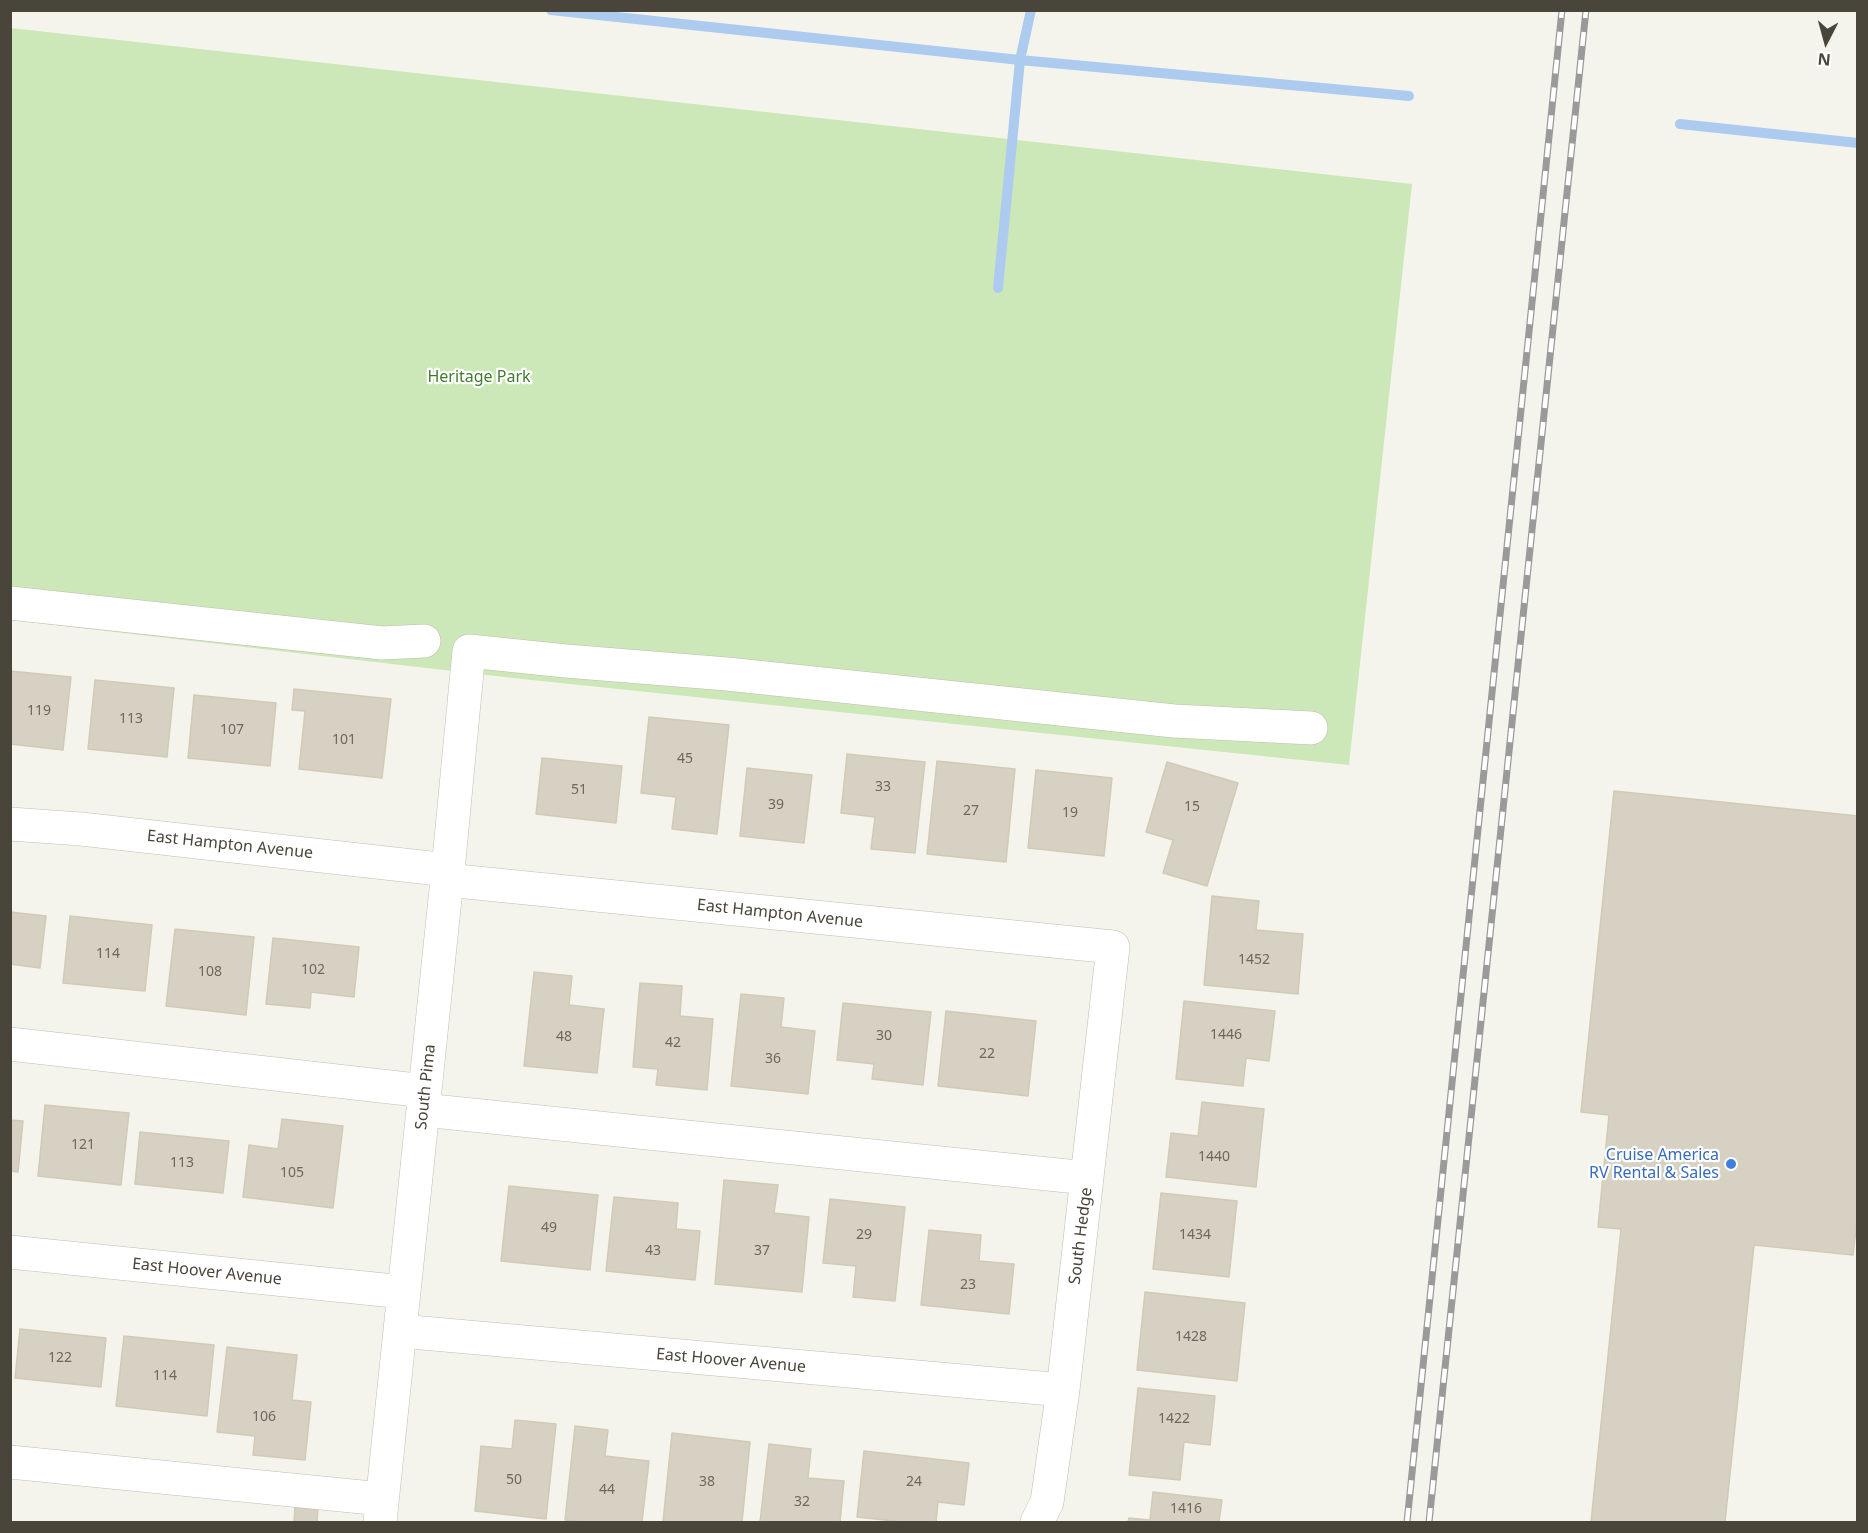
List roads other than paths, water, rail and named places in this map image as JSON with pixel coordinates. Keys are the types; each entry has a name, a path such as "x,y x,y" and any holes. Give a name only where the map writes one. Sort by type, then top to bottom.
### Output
{"street":[{"path":"10,603 382,643 424,641"},
{"name":"South Pima","path":"381,1511 448,875 469,651 566,662 727,674 1174,721 1311,728"},
{"name":"East Hampton Avenue","path":"10,824 81,829 448,875 1113,947"},
{"name":"South Hedge","path":"1037,1522 1047,1502 1063,1390 1113,947"},
{"path":"10,1044 424,1101 1087,1178"},
{"name":"East Hoover Avenue","path":"10,1252 404,1292"},
{"name":"East Hoover Avenue","path":"400,1331 1063,1390"},
{"path":"10,1462 381,1511"}],"waterway":[{"path":"551,10 1020,60 1409,96"},
{"path":"998,288 1020,60 1031,10"},
{"path":"1680,124 1858,143"}],"railway":[{"path":"1407,1522 1562,10"},
{"path":"1429,1522 1586,10"}],"place":[{"name":"Cruise America RV Rental & Sales","path":"1731,1164"}],"park label":[{"name":"Heritage Park","path":"479,377"}]}
